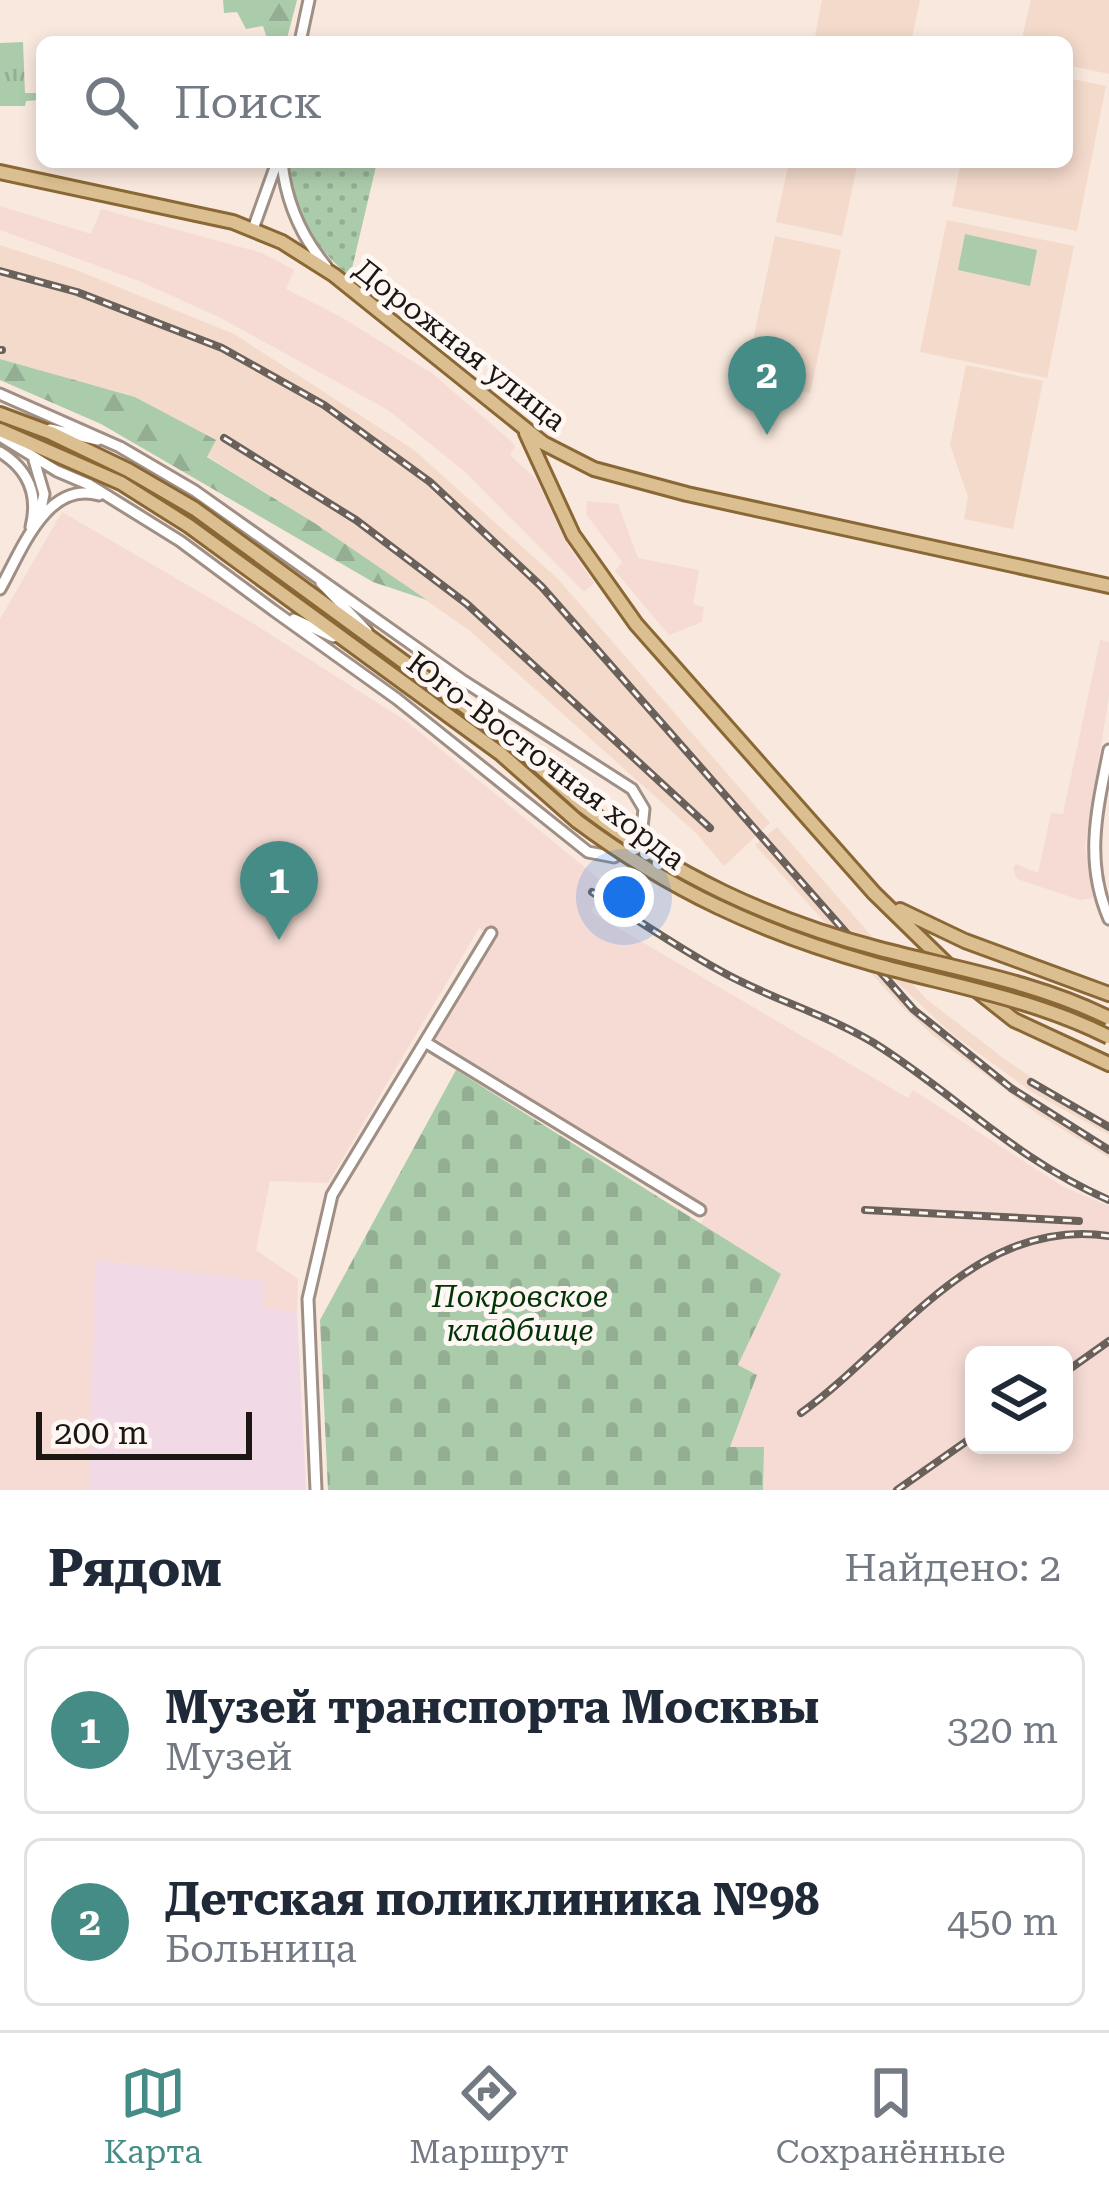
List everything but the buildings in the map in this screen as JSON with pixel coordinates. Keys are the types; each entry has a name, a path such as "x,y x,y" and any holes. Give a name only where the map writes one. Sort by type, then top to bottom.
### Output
{"main road":[{"name":"Дорожная улица","path":"0,172 190,212 253,230 295,250 334,275 543,443 628,480 1109,586"},
{"name":"Юго-Восточная хорда","path":"0,414 128,470 195,509 509,739 583,806 674,869 744,905 875,947 1030,986 1109,1018"},
{"path":"520,426 573,535 636,624 874,892 962,978 1014,1020 1109,1064"},
{"name":"Юго-Восточная хорда","path":"0,433 121,483 189,526 501,754 640,867 739,920 872,964 1025,1002 1109,1037"},
{"path":"543,443 543,469"},
{"path":"543,469 550,454 558,453"},
{"path":"874,892 936,929 1109,994"}],"street":[{"path":"301,36 309,0"},
{"path":"253,230 277,168"},
{"path":"281,168 303,234 334,275"},
{"path":"0,394 120,446 195,491 462,680 632,789 644,809 641,837 614,857 588,852 397,699 180,541 0,433"},
{"path":"23,423 120,446"},
{"path":"0,452 19,465 32,488 34,516 23,549"},
{"path":"30,454 44,494 38,524"},
{"path":"0,590 55,502 83,491 121,504"},
{"path":"308,568 374,640"},
{"path":"273,610 330,634 364,655"},
{"path":"1109,750 1092,857 1109,919"},
{"path":"316,1490 308,1299 332,1195 491,933"},
{"path":"425,1042 700,1210"}],"shaded area":[{"path":"822,0 920,0 912,36 815,36"},
{"path":"1031,0 1109,0 1109,74 1073,66 1073,36 1022,36"},
{"path":"1073,79 1106,86 1077,231 952,206 960,168 1073,168"},
{"path":"788,168 857,168 842,236 776,222"},
{"path":"0,206 91,234 101,209 262,253 294,270 286,289 433,374 512,442 515,447 510,455 536,479 568,546 594,583 584,592 464,471 388,410 221,318 139,281 0,230"},
{"path":"947,220 1074,246 1047,378 920,352"},
{"path":"775,236 841,250 810,393 772,385 779,351 752,345"},
{"path":"0,245 76,270 234,334 414,450 558,579 770,823 724,866 696,833 469,630 316,524 207,456 215,441 135,397 0,359"},
{"path":"966,365 1043,381 1013,529 964,519 968,497 950,445"},
{"path":"587,501 618,504 638,558 699,570 693,604 704,607 702,622 669,635 615,571 622,562 586,514"},
{"path":"62,512 251,622 406,721 604,883 591,912 908,1098 913,1090 1064,1187 1109,1206 1109,1490 763,1490 764,1447 730,1448 757,1375 738,1365 780,1274 700,1225 708,1210 435,1038 497,938 479,928 328,1183 270,1181 256,1250 298,1279 297,1313 264,1307 263,1281 95,1260 89,1490 0,1490 0,619"},
{"path":"1100,640 1109,642 1109,696 1085,846 1093,898 1080,900 1017,879 1013,869 1016,864 1038,873 1051,813 1063,814"},
{"path":"777,827 925,998 1007,1061 1109,1121 1109,1135 1032,1092 952,1034 871,958 909,1000 991,1070 1109,1146 1109,1158 1036,1113 901,1006 755,845"},
{"path":"94,1260 264,1281 264,1307 297,1313 306,1490 89,1490"}],"green space":[{"path":"223,0 297,0 288,36 266,36 263,26 246,29 237,12 224,13"},
{"path":"23,42 25,93 36,93 36,100 26,101 25,106 0,106 0,43"},
{"path":"376,168 350,277 309,230 286,171"},
{"path":"965,234 1037,250 1030,286 958,270"},
{"path":"0,359 135,397 216,440 207,457 427,600 373,582 101,424 0,380"},
{"name":"Покровское кладбище","path":"456,1070 781,1274 738,1365 757,1375 730,1447 764,1447 763,1490 328,1490 320,1320"}],"railway":[{"path":"0,271 77,292 222,348 324,405 430,482 542,587 914,1010 1011,1088 1109,1150"},
{"path":"224,438 356,520 467,604 710,828"},
{"path":"592,892 736,979 874,1043 1015,1146 1109,1200"},
{"path":"1031,1082 1109,1127"},
{"path":"865,1210 1079,1221"},
{"path":"801,1413 905,1321 978,1265 1018,1246 1061,1235 1109,1236"},
{"path":"1073,1367 1109,1341"},
{"path":"897,1490 965,1442"}],"place":[{"name":"Детская поликлиника №98","path":"767,435"},
{"name":"Музей транспорта Москвы","path":"279,940"}]}
